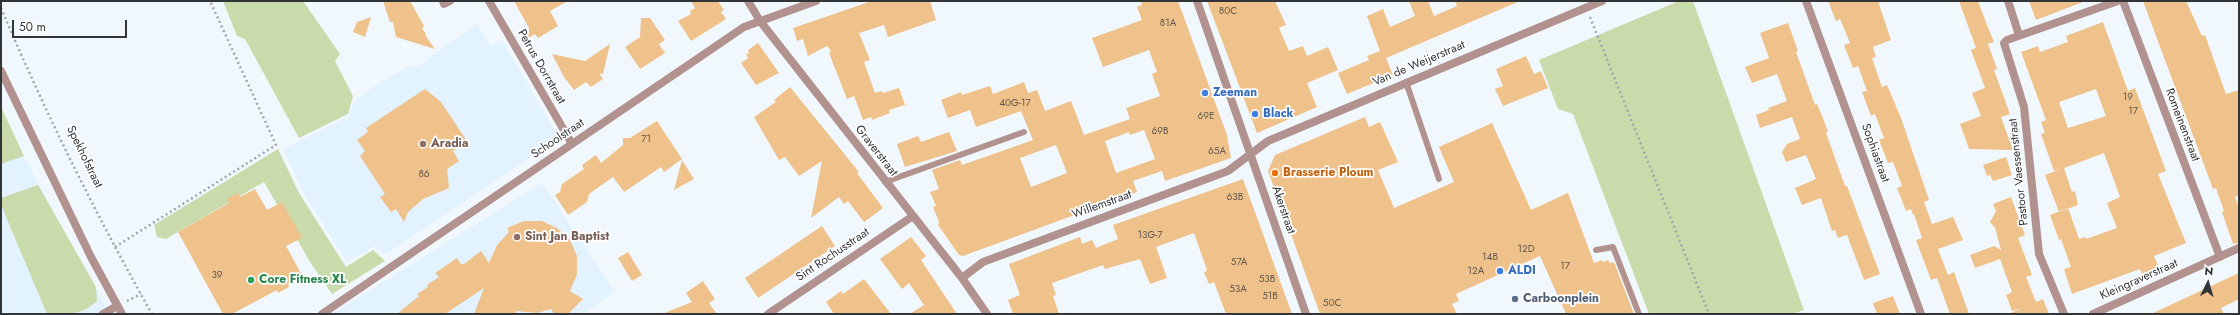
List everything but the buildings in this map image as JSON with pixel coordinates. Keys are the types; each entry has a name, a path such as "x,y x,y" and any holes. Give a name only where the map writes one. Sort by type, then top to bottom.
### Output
{"street":[{"path":"443,1 444,4 450,1"},
{"name":"Petrus Dorrstraat","path":"489,1 572,144"},
{"name":"Graverstraat","path":"748,1 760,21 962,278 987,314"},
{"name":"Schoolstraat","path":"322,314 744,28 816,1"},
{"name":"Akerstraat","path":"1197,1 1306,314"},
{"name":"Van de Weijerstraat","path":"1250,155 1268,141 1602,1"},
{"name":"Sophiastraat","path":"1806,1 1921,314"},
{"path":"2008,1 2019,35"},
{"name":"Pastoor Vaessenstraat","path":"2064,314 2039,254 2024,107 2004,49 2004,43 2007,40 2019,35 2118,1"},
{"name":"Romeinenstraat","path":"2123,1 2220,257"},
{"path":"1,71 84,244 122,314"},
{"name":"Willemstraat","path":"962,278 983,262 1228,171 1250,155"},
{"name":"Sint Rochusstraat","path":"768,314 913,216"},
{"name":"Kleingraverstraat","path":"2092,314 2112,310 2239,248"},
{"path":"103,314 117,306"}],"lane":[{"path":"1406,82 1439,179"},
{"path":"886,182 1024,132"},
{"path":"1596,250 1613,247 1639,314"}],"path":[{"path":"115,247 276,145 210,1"},
{"name":"Spekhofstraat","path":"1,8 60,137 115,247 152,314"},
{"path":"1586,8 1709,314"}],"shaded area":[{"name":"Aradia","path":"477,24 491,46 502,41 559,138 391,251 384,253 375,246 347,262 305,195 283,149 347,117 356,100 377,84 408,67 420,66 438,51"},
{"path":"1,115 110,314 1,314"},
{"name":"Sint Jan Baptist","path":"542,183 615,292 582,314 332,314"}],"green space":[{"path":"223,1 303,1 340,54 335,61 353,96 348,114 299,138 245,39 237,36"},
{"path":"1679,1 1693,1 1804,310 1792,314 1649,314 1573,114 1558,109 1539,60"},
{"path":"1,107 24,156 1,164"},
{"path":"278,149 299,193 346,267 373,250 385,261 332,294 310,262 264,182 166,239 157,237 154,225"},
{"path":"38,185 96,287 97,301 86,309 75,313 47,314 1,205 1,198"}],"place":[{"name":"Zeeman","path":"1205,93"},
{"name":"Black","path":"1255,114"},
{"name":"Aradia","path":"423,144"},
{"name":"Brasserie Ploum","path":"1275,173"},
{"name":"Sint Jan Baptist","path":"517,237"},
{"name":"ALDI","path":"1500,271"},
{"name":"Core Fitness XL","path":"251,280"},
{"name":"Carboonplein","path":"1515,299"}]}
